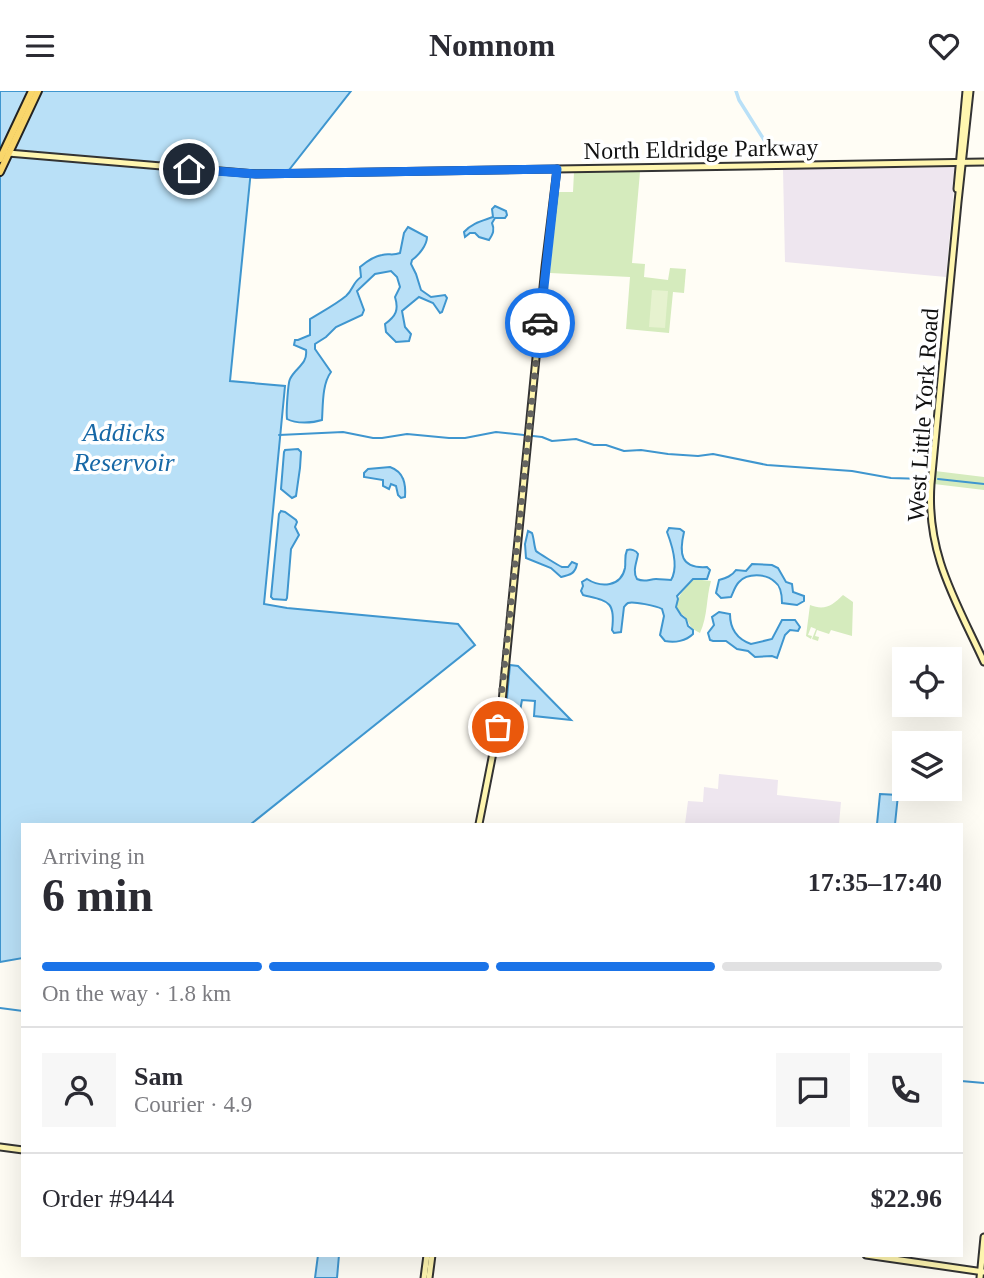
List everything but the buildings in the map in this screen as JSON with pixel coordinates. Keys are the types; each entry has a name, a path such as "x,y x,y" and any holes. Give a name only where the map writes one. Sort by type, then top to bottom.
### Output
{"main road":[{"path":"0,171 3,154 33,91"},
{"path":"3,154 14,142 38,91"},
{"name":"West Little York Road","path":"968,91 957,185 958,202 930,519 939,563 984,662"},
{"path":"14,142 13,146 19,154"},
{"name":"North Eldridge Parkway","path":"3,154 256,174 984,162"},
{"path":"479,823 501,713 557,169"},
{"path":"0,1147 21,1150"},
{"path":"878,1257 982,1274 984,1237"},
{"path":"427,1278 429,1257"}],"shaded area":[{"path":"956,167 946,277 785,262 783,169"},
{"path":"719,774 778,780 777,795 841,802 839,823 685,823 688,801 703,802 704,787 718,789"}],"green space":[{"path":"574,172 640,172 632,263 645,264 644,277 668,280 670,268 686,269 684,293 673,292 669,333 626,329 630,277 550,273 558,192 573,192"},
{"path":"652,290 668,291 665,328 649,327"},
{"path":"935,471 984,477 984,490 934,484"},
{"path":"693,579 711,581 700,633 691,627 677,609 680,595"},
{"path":"843,595 853,602 852,636 831,630 829,634 817,630 815,636 819,637 818,641 812,639 816,629 811,627 808,635 812,636 811,639 806,636 810,605 828,606"}],"water":[{"name":"Addicks Reservoir","path":"0,91 351,91 289,170 251,170 230,381 285,386 264,604 458,624 475,645 252,823 21,823 21,958 0,962"},
{"path":"495,206 506,211 507,215 505,218 495,218 489,240 475,233 465,237 464,232 470,226 493,217 492,209"},
{"path":"408,227 427,237 420,253 411,264 421,290 431,297 445,295 447,298 442,312 440,313 433,303 419,297 402,311 405,327 411,334 409,341 396,342 386,332 385,324 394,315 397,306 395,297 400,287 397,277 391,271 375,274 357,291 364,310 362,315 336,327 315,344 315,349 331,372 324,389 322,420 304,423 287,419 290,379 306,355 306,350 294,345 295,340 310,335 310,319 349,293 361,277 360,267 367,261 384,254 400,253"},
{"path":"298,449 301,452 300,468 296,496 292,498 281,489 284,452"},
{"path":"390,467 403,479 405,497 398,495 396,486 391,484 389,489 383,486 383,480 364,477 368,469"},
{"path":"281,511 296,520 295,527 299,535 291,549 286,600 271,597"},
{"path":"669,528 684,532 682,553 687,562 710,570 707,579 693,579 677,596 676,607 693,630 693,634 680,641 665,641 660,635 664,616 662,609 631,603 624,607 621,632 614,633 611,607 604,601 583,595 582,582 587,579 598,584 615,582 623,574 627,550 638,554 635,570 637,579 671,580 675,563 667,532"},
{"path":"528,531 532,533 536,551 562,567 568,567 572,562 577,564 573,572 561,577 551,568 526,558"},
{"path":"752,564 778,568 786,582 792,584 793,592 804,596 804,601 797,605 782,603 777,584 762,576 742,579 731,597 721,598 716,593 719,580 729,577 736,570 746,571"},
{"path":"719,612 730,614 735,633 751,644 772,639 782,620 795,620 800,627 798,631 790,630 785,635 777,658 755,657 726,641 710,640 708,633 714,625 712,617"},
{"path":"510,665 518,666 571,720 534,716 535,701 522,700 520,711 506,708"},
{"path":"880,794 892,795 892,801 897,801 895,823 877,823"},
{"path":"318,1257 339,1257 337,1278 315,1278"}],"waterway":[{"path":"736,91 773,154"},
{"path":"279,435 343,432 373,438 407,434 465,438 496,432 542,437 552,441 576,439 624,451 641,450 698,456 713,454 767,465 925,479"},
{"path":"938,479 984,484"},
{"path":"0,1008 21,1011"},
{"path":"963,1081 984,1083"}],"way so far":[{"path":"498,727 540,323"}],"route":[{"path":"189,169 256,174 557,169 540,323"}]}
